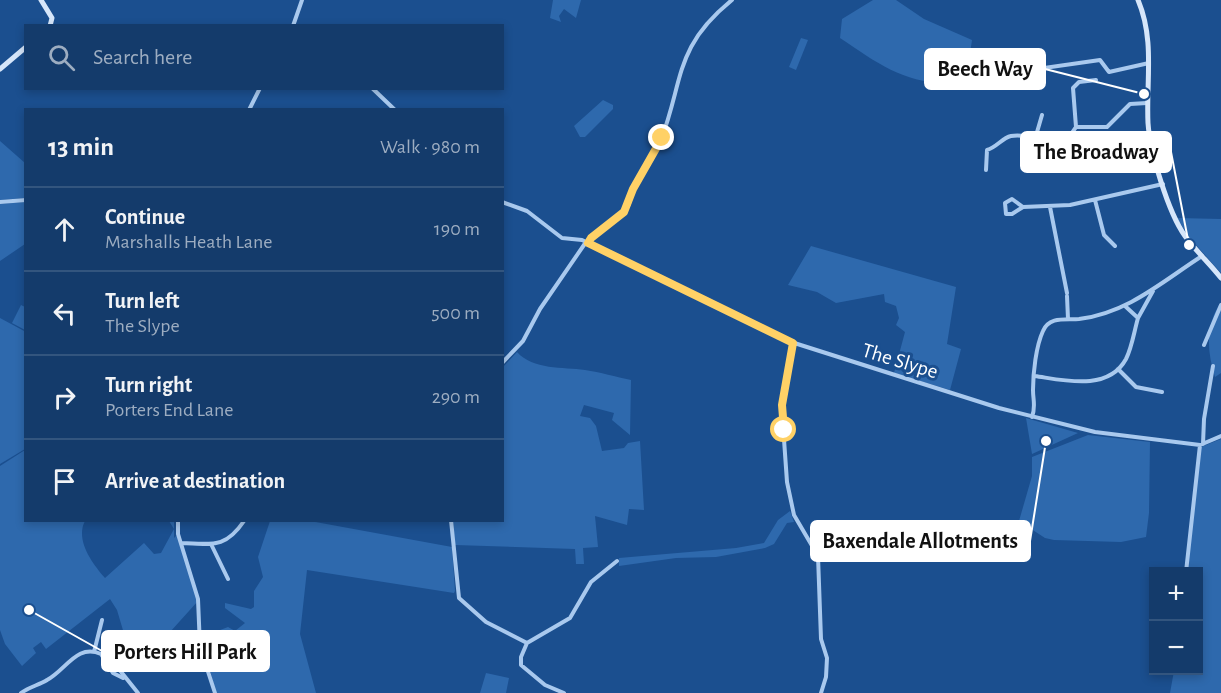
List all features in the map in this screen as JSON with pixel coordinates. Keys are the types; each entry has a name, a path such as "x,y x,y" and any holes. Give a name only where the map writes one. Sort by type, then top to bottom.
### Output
{"street":[{"path":"41,0 52,18 50,24"},
{"path":"294,24 302,0"},
{"path":"504,361 523,341 540,309 587,243 620,216 629,204 633,189 662,138 679,71 689,50 714,16 732,0"},
{"path":"1138,0 1145,20 1150,63 1148,103 1150,139 1163,184 1175,220 1221,278"},
{"path":"0,69 24,49"},
{"path":"988,76 1100,60 1109,72 1150,63"},
{"path":"986,170 987,150 1010,136 1062,140 1070,136 1076,127 1072,88 1079,82 1096,80"},
{"path":"250,108 259,90"},
{"path":"374,90 393,108"},
{"path":"1076,127 1107,127 1127,106 1148,103"},
{"path":"1035,139 1042,115"},
{"path":"1023,207 1012,199 1005,203 1004,209 1006,214 1012,214 1023,207 1050,207 1095,200 1163,184"},
{"path":"0,202 24,200"},
{"path":"1095,200 1104,235 1115,246"},
{"path":"504,203 527,211 562,238 591,238"},
{"path":"1050,207 1067,295 1068,320"},
{"name":"The Slype","path":"580,239 793,343 1032,417 1082,430 1201,445"},
{"path":"1032,417 1035,409 1035,376 1045,327 1051,321 1089,318 1124,306 1154,290 1202,256"},
{"path":"1035,376 1083,382 1098,380 1118,369 1126,359 1138,318 1154,290"},
{"path":"1204,345 1221,305"},
{"path":"1124,306 1138,318"},
{"path":"793,343 782,411 787,482 794,515 818,556 821,639 827,658 826,677 821,693"},
{"path":"1187,567 1204,419 1213,366"},
{"path":"1118,369 1136,387 1162,392"},
{"path":"1201,445 1221,436"},
{"path":"178,522 178,534 198,599 200,647 214,693"},
{"path":"182,543 211,544 231,538 243,522"},
{"path":"451,522 459,598 486,622 526,643"},
{"path":"211,544 228,579"},
{"path":"564,693 551,688 521,664 526,643 570,618 591,582 617,561"},
{"path":"94,651 102,620"},
{"path":"94,651 118,668 123,678 138,693"},
{"path":"24,692 49,679 78,654 94,651"},
{"path":"108,663 113,673 123,678"},
{"path":"113,673 118,668"},
{"path":"548,693 551,688"}],"shaded area":[{"path":"553,0 581,0 576,18 564,9 559,16 561,22 550,18"},
{"path":"873,0 896,0 924,19 972,40 966,81 947,83 914,79 870,58 840,38 842,19"},
{"path":"801,38 808,40 796,70 789,67"},
{"path":"603,100 613,105 613,109 585,137 580,137 574,126"},
{"path":"0,141 24,162 24,198 0,200"},
{"path":"24,202 24,245 0,261 0,204"},
{"path":"1177,218 1221,219 1221,273 1189,237"},
{"path":"811,246 956,287 947,344 961,349 950,390 894,373 905,332 896,325 899,318 896,306 885,302 884,294 836,303 817,292 788,285"},
{"path":"1221,302 1221,373 1215,377 1210,358 1209,339 1212,320"},
{"path":"21,305 24,306 24,329 12,323"},
{"path":"0,318 24,331 24,450 0,464"},
{"path":"517,352 531,362 540,365 591,371 631,380 630,435 612,420 614,413 584,405 580,416 590,418 596,426 602,451 624,448 628,443 640,441 644,510 629,509 627,525 595,516 598,547 583,548 584,564 576,564 575,549 455,545 453,522 504,522 504,366"},
{"path":"1026,418 1078,433 1032,454"},
{"path":"1088,435 1150,442 1149,513 1146,537 1121,542 1054,540 1045,538 1019,521 1032,476 1032,457"},
{"path":"1221,439 1221,693 1170,693 1173,675 1203,675 1203,567 1187,567 1201,447"},
{"path":"24,451 24,522 85,522 82,536 86,551 105,578 144,543 154,554 161,553 174,529 174,538 178,534 198,601 143,662 125,637 117,610 110,599 46,649 41,642 33,648 36,653 22,666 5,644 0,630 0,466"},
{"path":"790,511 794,522 787,523 774,544 765,548 716,557 676,558 619,566 619,558 736,548 764,543 778,520"},
{"path":"270,522 315,522 452,547 455,591 454,593 307,570 300,634 316,693 216,693 200,632 215,632 228,627 235,631 245,623 225,608 225,603 251,609 254,607 254,591 263,577 258,557"},
{"path":"486,673 509,678 506,693 480,693"}],"place":[{"name":"Beech Way","path":"1144,94"},
{"name":"The Broadway","path":"1189,245"},
{"name":"Baxendale Allotments","path":"1046,441"},
{"name":"Porters Hill Park","path":"29,610"}],"route":[{"path":"662,138 651,162 633,189 624,212 591,238 588,243 793,343 782,405 784,430"}]}
